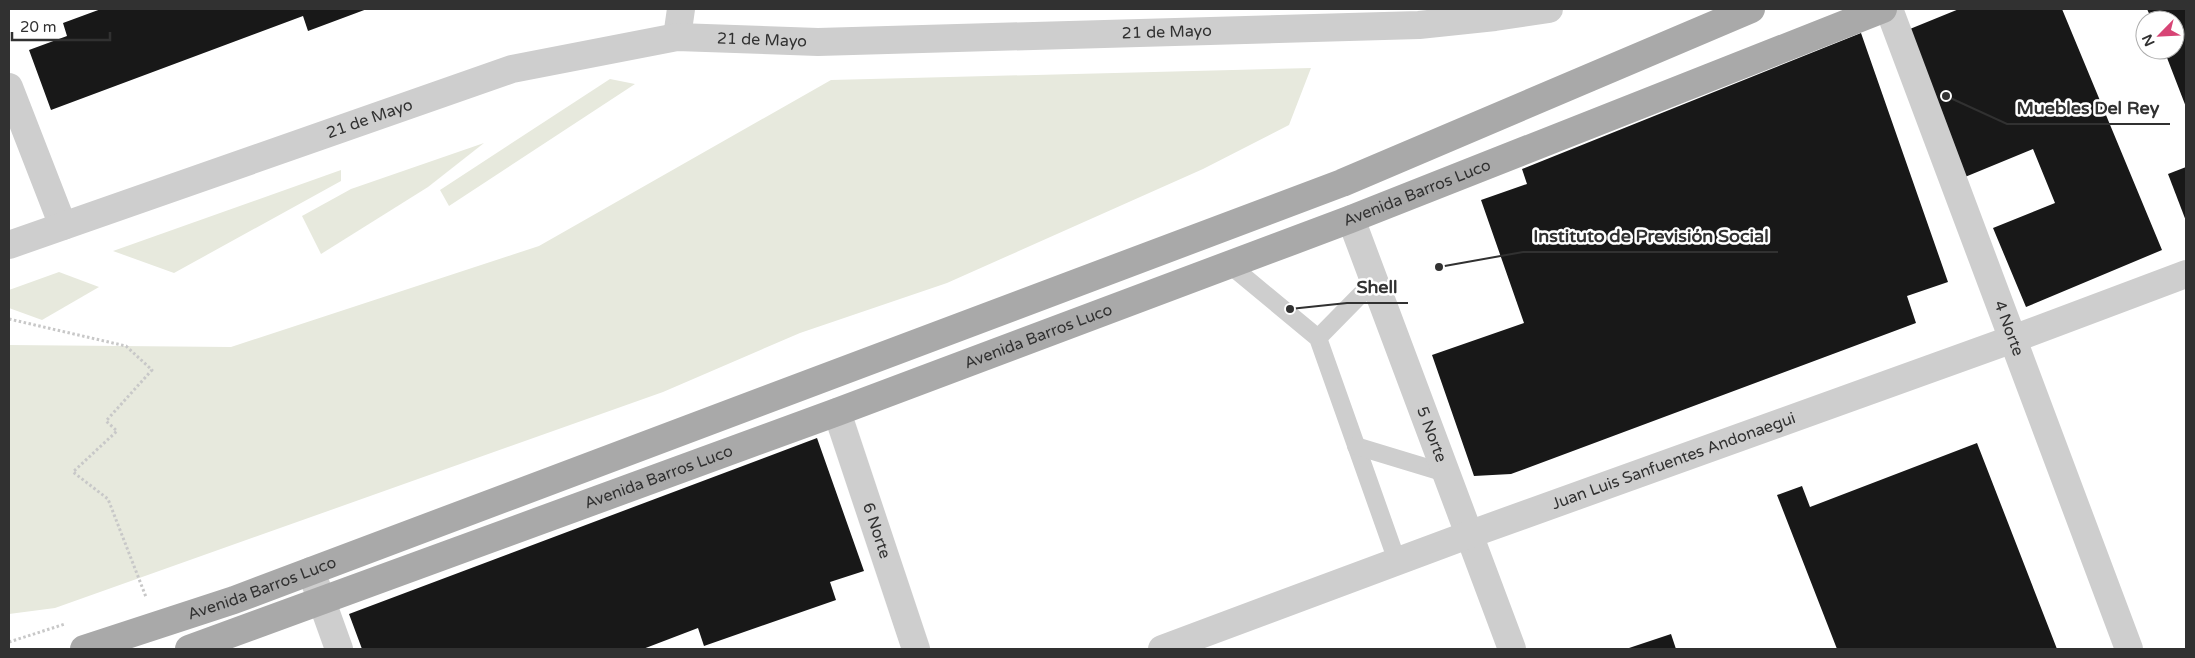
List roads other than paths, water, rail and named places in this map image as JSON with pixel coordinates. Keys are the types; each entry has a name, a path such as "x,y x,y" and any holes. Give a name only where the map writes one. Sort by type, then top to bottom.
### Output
{"main road":[{"name":"Avenida Barros Luco","path":"84,649 157,626 310,571 1342,183 1751,9"},
{"name":"Avenida Barros Luco","path":"188,649 837,412 1351,219 1884,9"}],"street":[{"path":"678,37 681,9"},
{"name":"21 de Mayo","path":"10,240 63,226 512,69 678,37 818,42 1419,25 1549,9"},
{"name":"4 Norte","path":"1889,9 2129,649"},
{"path":"9,87 63,226"},
{"name":"5 Norte","path":"1351,219 1512,649"},
{"name":"Juan Luis Sanfuentes Andonaegui","path":"1162,649 1468,535 2014,339 2186,274"},
{"name":"6 Norte","path":"837,412 916,649"},
{"path":"310,571 340,649"}],"lane":[{"path":"1230,264 1318,338 1397,561"},
{"path":"1318,338 1374,281"},
{"path":"1356,446 1445,473"}],"place":[{"name":"Muebles Del Rey","path":"1946,96"},
{"name":"Instituto de Previsión Social","path":"1439,267"},
{"name":"Shell","path":"1290,309"}]}
